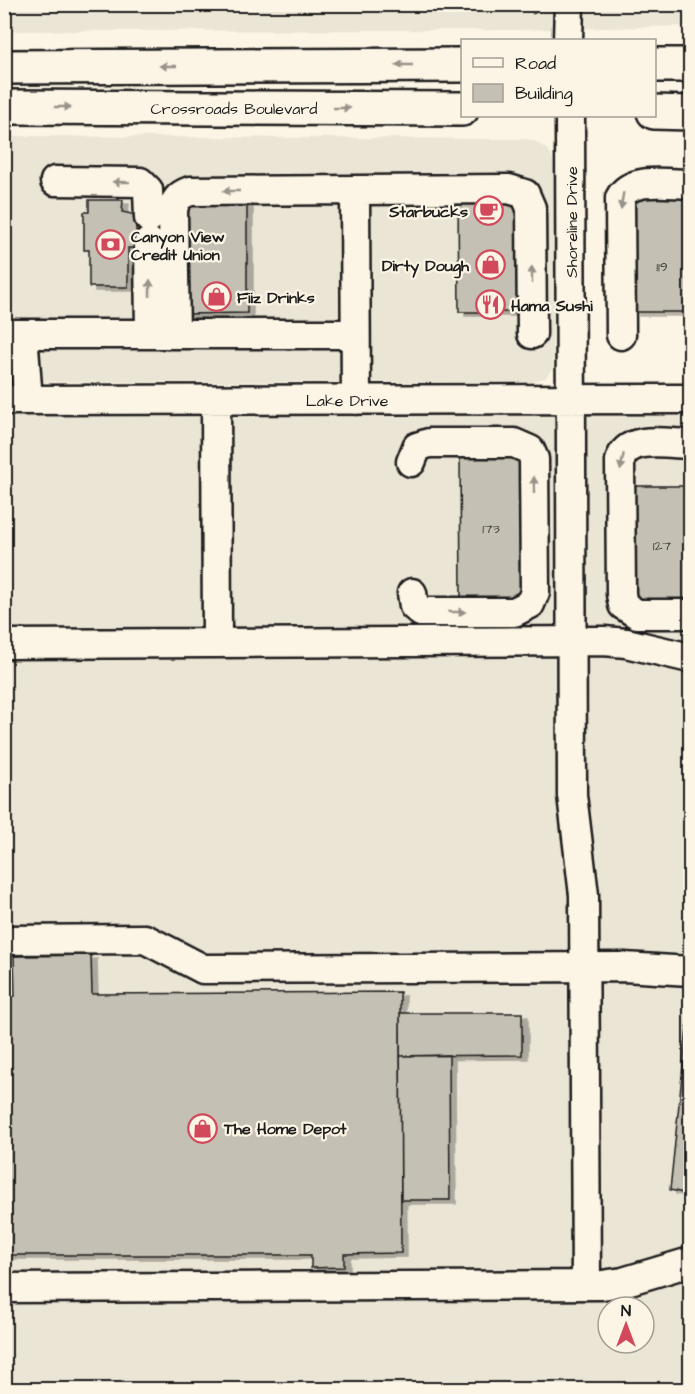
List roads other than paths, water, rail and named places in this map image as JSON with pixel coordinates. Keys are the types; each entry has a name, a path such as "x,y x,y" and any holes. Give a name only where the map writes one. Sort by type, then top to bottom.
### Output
{"main road":[{"path":"4,67 461,65"},
{"path":"656,65 690,65"},
{"name":"Crossroads Boulevard","path":"4,107 461,109"},
{"path":"656,112 690,113"}],"street":[{"path":"568,39 569,4"},
{"name":"Shoreline Drive","path":"570,117 572,795 583,877 586,1285"},
{"path":"55,181 140,182 148,190 150,230 162,334"},
{"path":"621,335 620,198 624,191 637,184 690,184"},
{"path":"162,334 173,212 177,198 190,192 509,189 525,194 531,207 532,334"},
{"path":"355,191 356,400"},
{"path":"16,400 14,334 355,334"},
{"name":"Lake Drive","path":"16,400 690,399"},
{"path":"216,400 217,643"},
{"path":"411,462 417,447 429,443 514,443 530,450 534,459 535,592 530,603 514,612 421,612 414,606 412,593"},
{"path":"690,444 635,444 625,451 621,461 621,594 623,605 637,614 690,614"},
{"path":"4,644 572,641 626,643 690,658"},
{"path":"4,940 145,939 202,969 584,967 690,971"},
{"path":"4,1288 586,1285 623,1282 690,1262"}],"place":[{"name":"Starbucks","path":"489,211"},
{"name":"Canyon View Credit Union","path":"110,245"},
{"name":"Dirty Dough","path":"490,265"},
{"name":"Fiiz Drinks","path":"216,297"},
{"name":"Hama Sushi","path":"490,305"},
{"name":"The Home Depot","path":"203,1128"}]}
